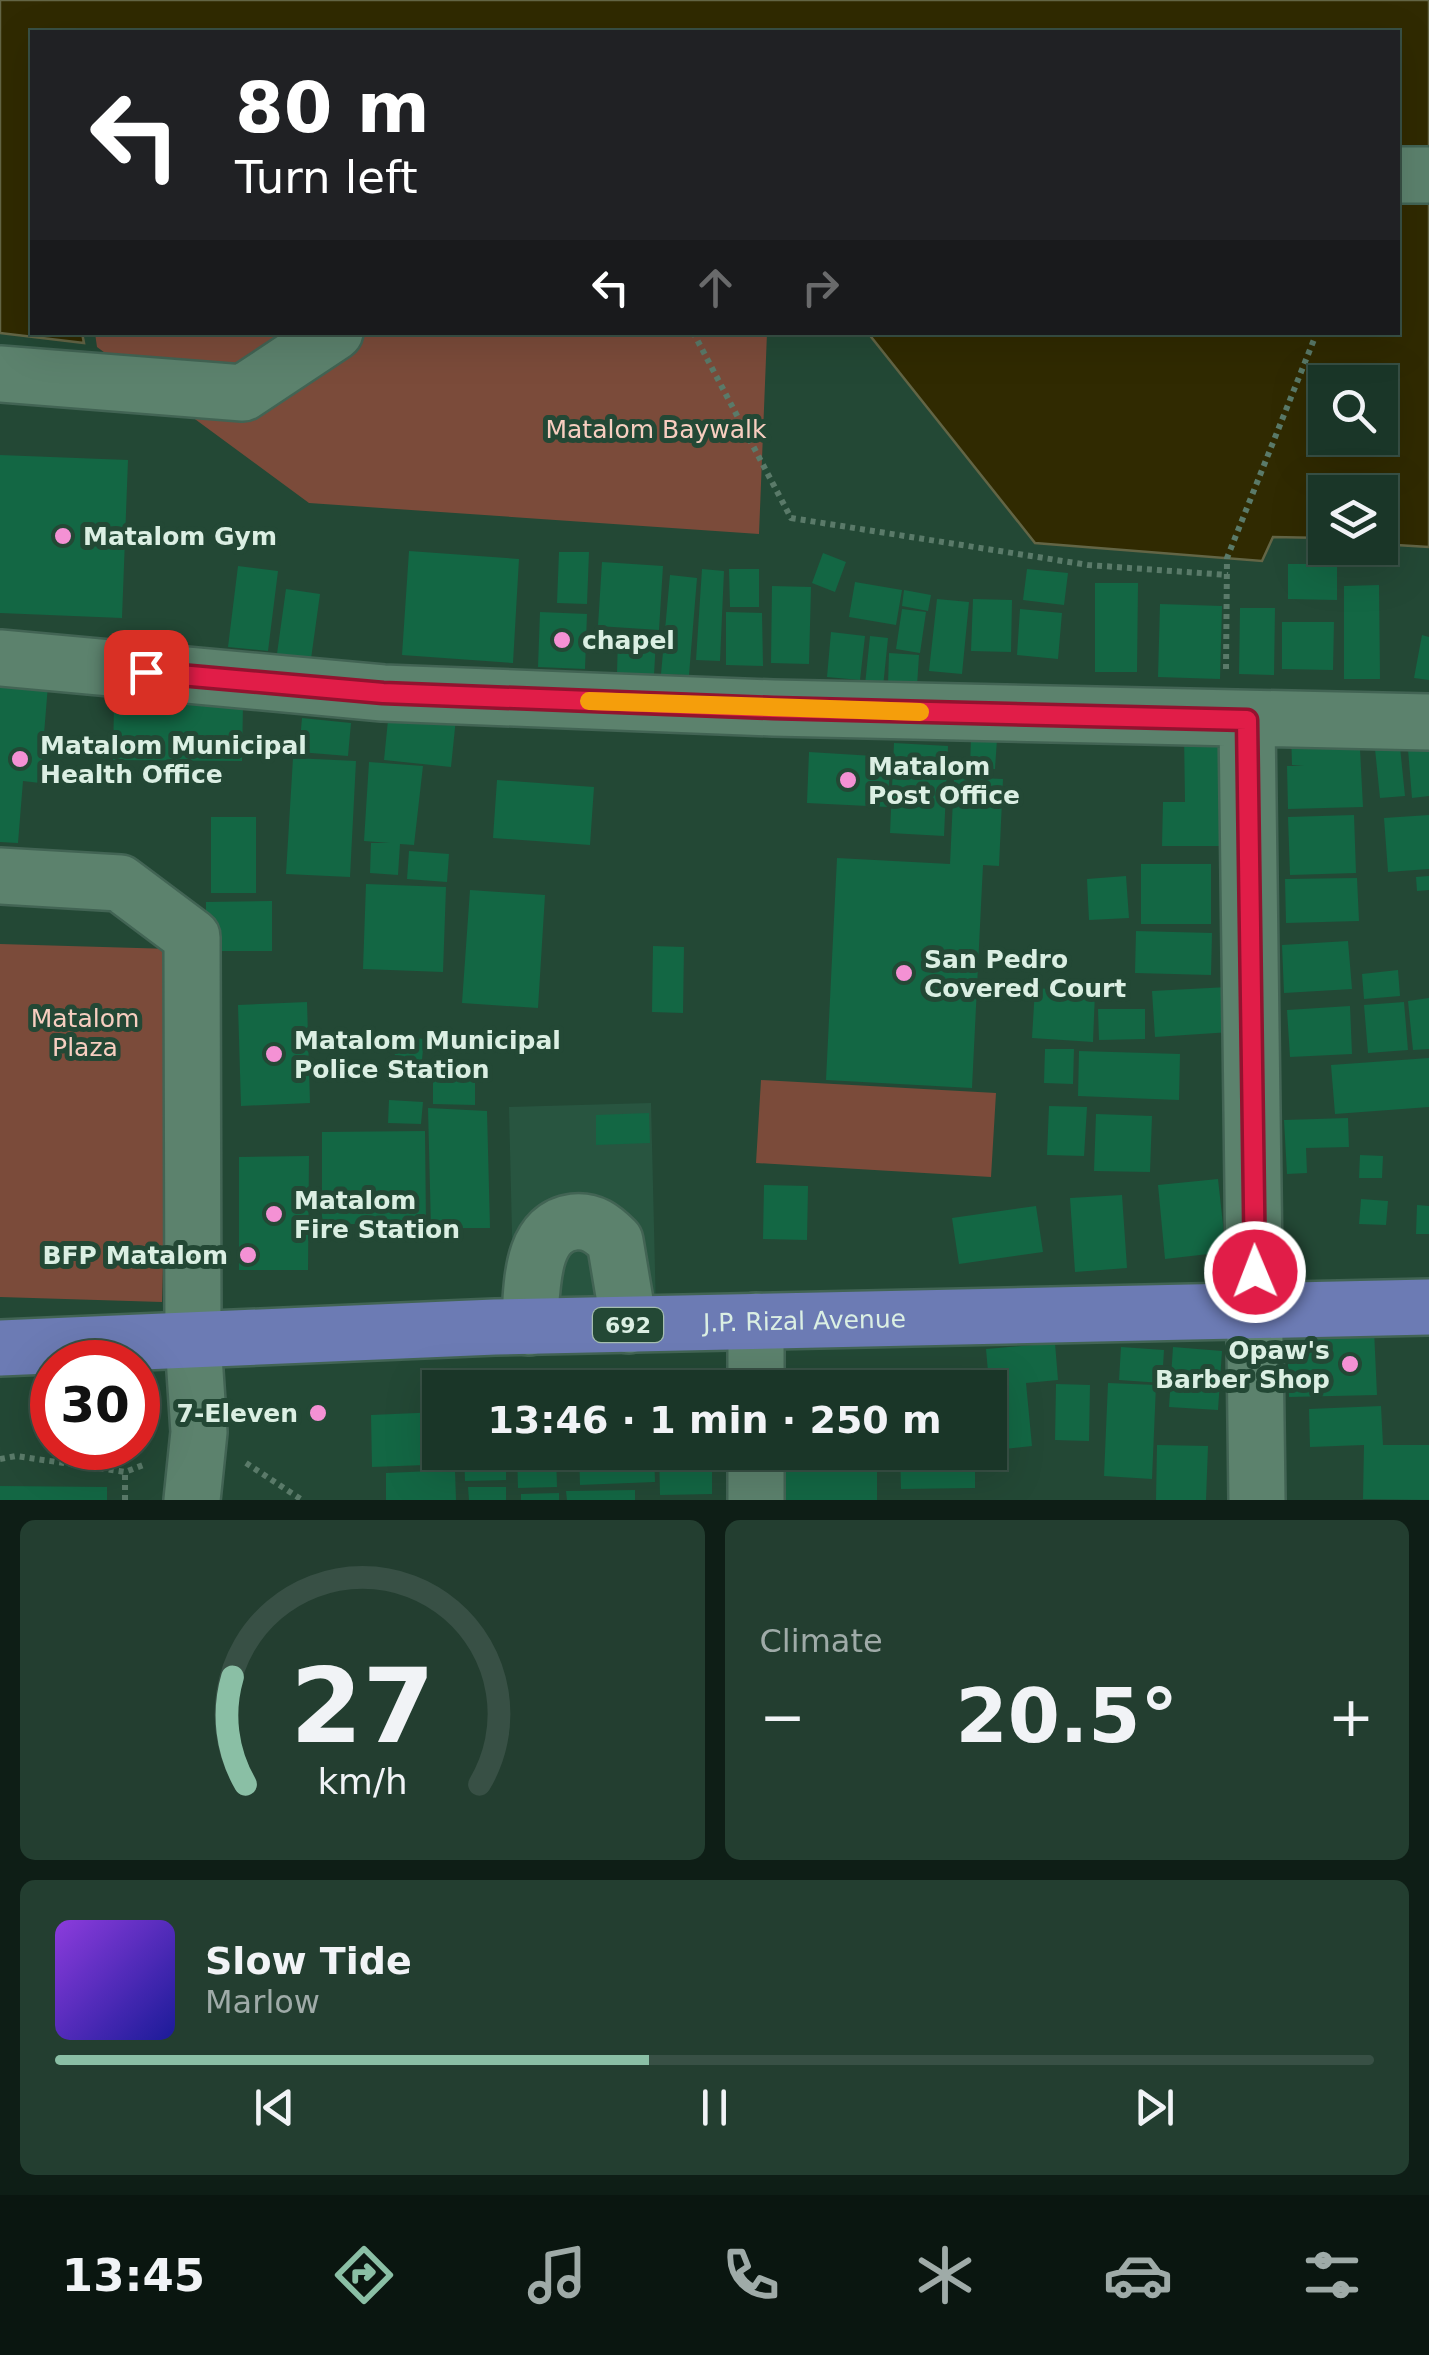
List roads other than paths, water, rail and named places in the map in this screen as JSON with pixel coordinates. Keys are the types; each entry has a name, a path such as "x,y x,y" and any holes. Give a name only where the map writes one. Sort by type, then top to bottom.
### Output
{"main road":[{"name":"J.P. Rizal Avenue","path":"0,1348 528,1327 1429,1307"}],"street":[{"path":"1400,175 1429,176"},
{"path":"0,374 242,394 330,335"},
{"path":"0,658 383,693 773,708 1429,722"},
{"path":"1236,720 1256,1312 1257,1500"},
{"path":"0,876 120,883 192,938 193,1340 199,1432 192,1500"},
{"path":"528,1327 540,1245 549,1232 581,1221 594,1224 615,1241 629,1325"},
{"path":"756,1322 756,1370"},
{"path":"756,1470 756,1500"}],"place":[{"name":"Matalom Gym","path":"63,536"},
{"name":"chapel","path":"562,640"},
{"name":"Matalom Municipal Health Office","path":"20,759"},
{"name":"Matalom Post Office","path":"848,780"},
{"name":"San Pedro Covered Court","path":"904,973"},
{"name":"Matalom Municipal Police Station","path":"274,1054"},
{"name":"Matalom Fire Station","path":"274,1214"},
{"name":"BFP Matalom","path":"248,1255"},
{"name":"Opaw's Barber Shop","path":"1350,1364"},
{"name":"7-Eleven","path":"318,1413"}],"park label":[{"name":"Matalom Baywalk","path":"656,429"},
{"name":"Matalom Plaza","path":"85,1032"}]}
